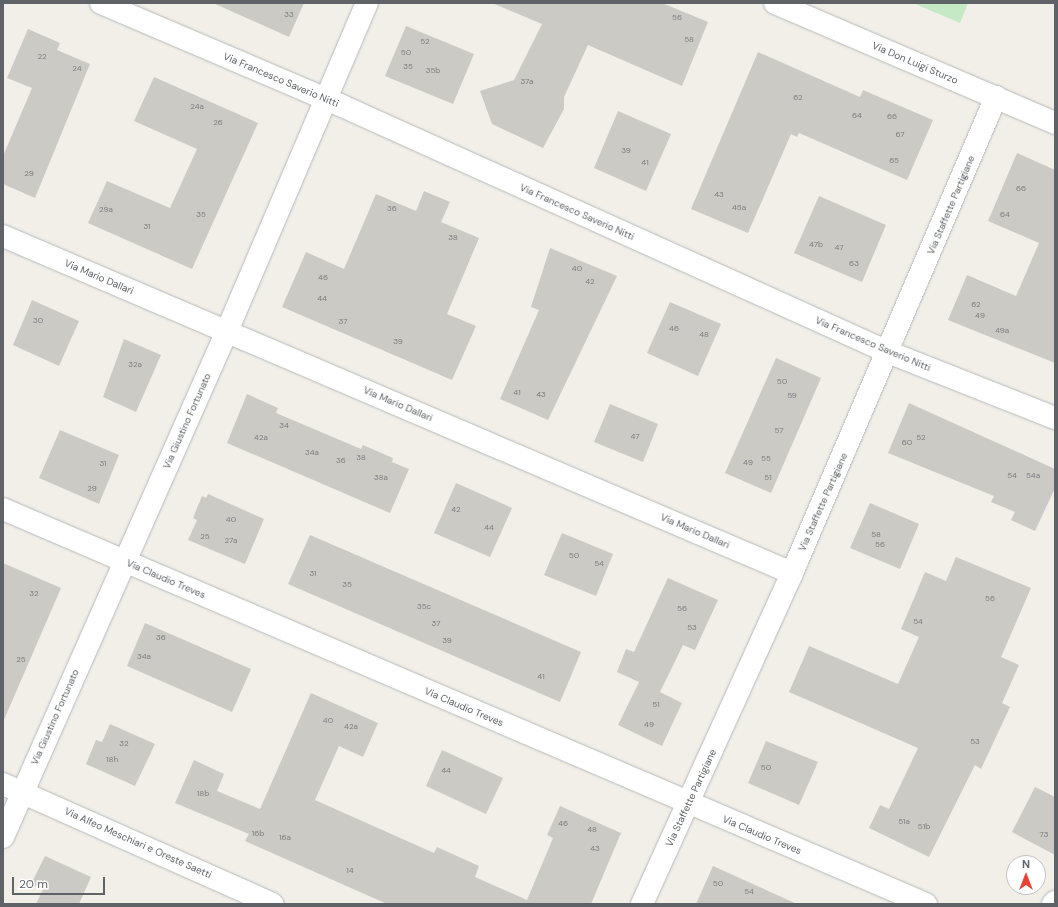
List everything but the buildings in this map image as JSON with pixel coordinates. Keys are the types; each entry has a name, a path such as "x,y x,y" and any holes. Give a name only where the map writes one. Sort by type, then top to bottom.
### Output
{"street":[{"name":"Via Francesco Saverio Nitti","path":"101,3 327,101 888,352 1055,418"},
{"name":"Via Giustino Fortunato","path":"3,837 13,788 124,561 227,331 327,101 367,3"},
{"name":"Via Don Luigi Sturzo","path":"775,3 1055,123"},
{"name":"Via Staffette Partigiane","path":"642,904 792,573 996,97"},
{"name":"Via Mario Dallari","path":"3,236 792,573"},
{"name":"Via Claudio Treves","path":"3,509 688,805 926,904"},
{"name":"Via Alfeo Meschiari e Oreste Saetti","path":"13,788 272,904"}],"green space":[{"path":"913,3 968,3 960,23"}]}
